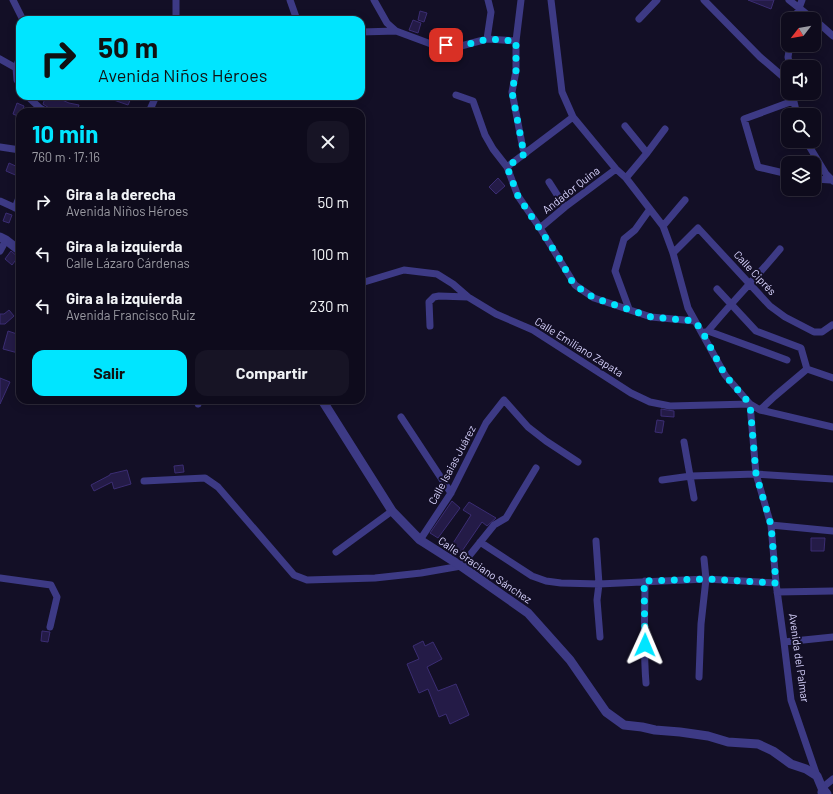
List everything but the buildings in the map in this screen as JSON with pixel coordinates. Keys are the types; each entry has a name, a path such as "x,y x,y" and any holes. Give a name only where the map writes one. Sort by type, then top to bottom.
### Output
{"street":[{"path":"13,0 21,16"},
{"path":"176,0 176,16"},
{"path":"290,0 296,16"},
{"path":"374,0 387,23 396,31 431,44 461,46 488,39 516,41"},
{"path":"488,0 491,12 488,39"},
{"path":"521,0 516,41 516,71 512,92 523,149 526,153"},
{"path":"551,0 562,92 573,117 616,169 626,178 663,226 673,253 688,308 695,321 705,332 725,375 750,404 760,410 833,427"},
{"path":"639,19 657,0"},
{"path":"704,0 760,57 781,75"},
{"path":"789,0 804,12"},
{"path":"798,12 802,0"},
{"path":"821,25 833,36"},
{"path":"365,32 396,31"},
{"path":"0,59 16,68"},
{"path":"456,94 473,101 485,135 492,149 507,167 518,196 540,228 575,285 594,298 651,317 695,321"},
{"path":"31,100 40,108"},
{"path":"781,172 758,167 744,119 793,101 795,108"},
{"path":"507,167 573,117"},
{"path":"626,126 647,153"},
{"path":"626,178 665,129"},
{"path":"0,147 16,149"},
{"path":"810,148 832,181"},
{"name":"Andador Quina","path":"540,228 565,207 616,169"},
{"path":"821,180 832,181"},
{"path":"549,182 565,207"},
{"path":"0,200 16,208"},
{"path":"663,226 685,200"},
{"path":"629,309 615,271 624,239 635,230 650,209"},
{"name":"Calle Ciprés","path":"673,253 698,228 770,306 785,317 814,332 822,332 832,325"},
{"path":"0,251 3,238 16,248"},
{"path":"705,332 780,250"},
{"name":"Calle Emiliano Zapata","path":"365,282 404,270 437,274 453,284 468,298 496,314 533,330 631,393 650,402 670,406 750,404"},
{"path":"717,289 756,331 801,348 807,368"},
{"path":"430,326 429,302 434,298 439,296 468,298"},
{"path":"705,332 787,360"},
{"path":"807,368 833,378"},
{"path":"760,410 807,368"},
{"name":"Calle Isaias Juárez","path":"420,540 451,493 486,422 504,400 528,427 578,462"},
{"name":"Calle Graciano Sánchez","path":"325,404 392,511 420,540 461,566 528,613 570,660 606,712 624,725 708,736 728,742 758,744 791,764 806,769 817,776"},
{"name":"Avenida del Palmar","path":"750,404 756,474 771,525 777,592 791,700 823,792"},
{"path":"402,417 451,493"},
{"path":"684,442 694,498"},
{"path":"144,481 205,478 218,487 294,575 307,580 375,578 421,573 461,566 494,525 506,518 536,468"},
{"path":"662,480 691,476 756,474 833,479"},
{"path":"336,552 392,511"},
{"path":"771,525 833,531"},
{"path":"596,541 599,584 597,600 600,637"},
{"path":"480,542 532,576 546,581 560,583 599,584 706,579 776,583"},
{"path":"699,677 701,624 706,579 704,559"},
{"path":"0,578 51,585 57,597 50,626"},
{"path":"644,581 644,658 646,683"},
{"path":"777,592 833,590"},
{"path":"784,642 833,637"},
{"path":"823,792 833,780"}],"route":[{"path":"446,45 461,46 488,39 516,41 516,71 512,92 523,149 526,153 507,167 518,196 540,228 575,285 594,298 651,317 695,321 725,375 750,404 756,474 771,525 776,583 706,579 644,581 645,645"}]}
